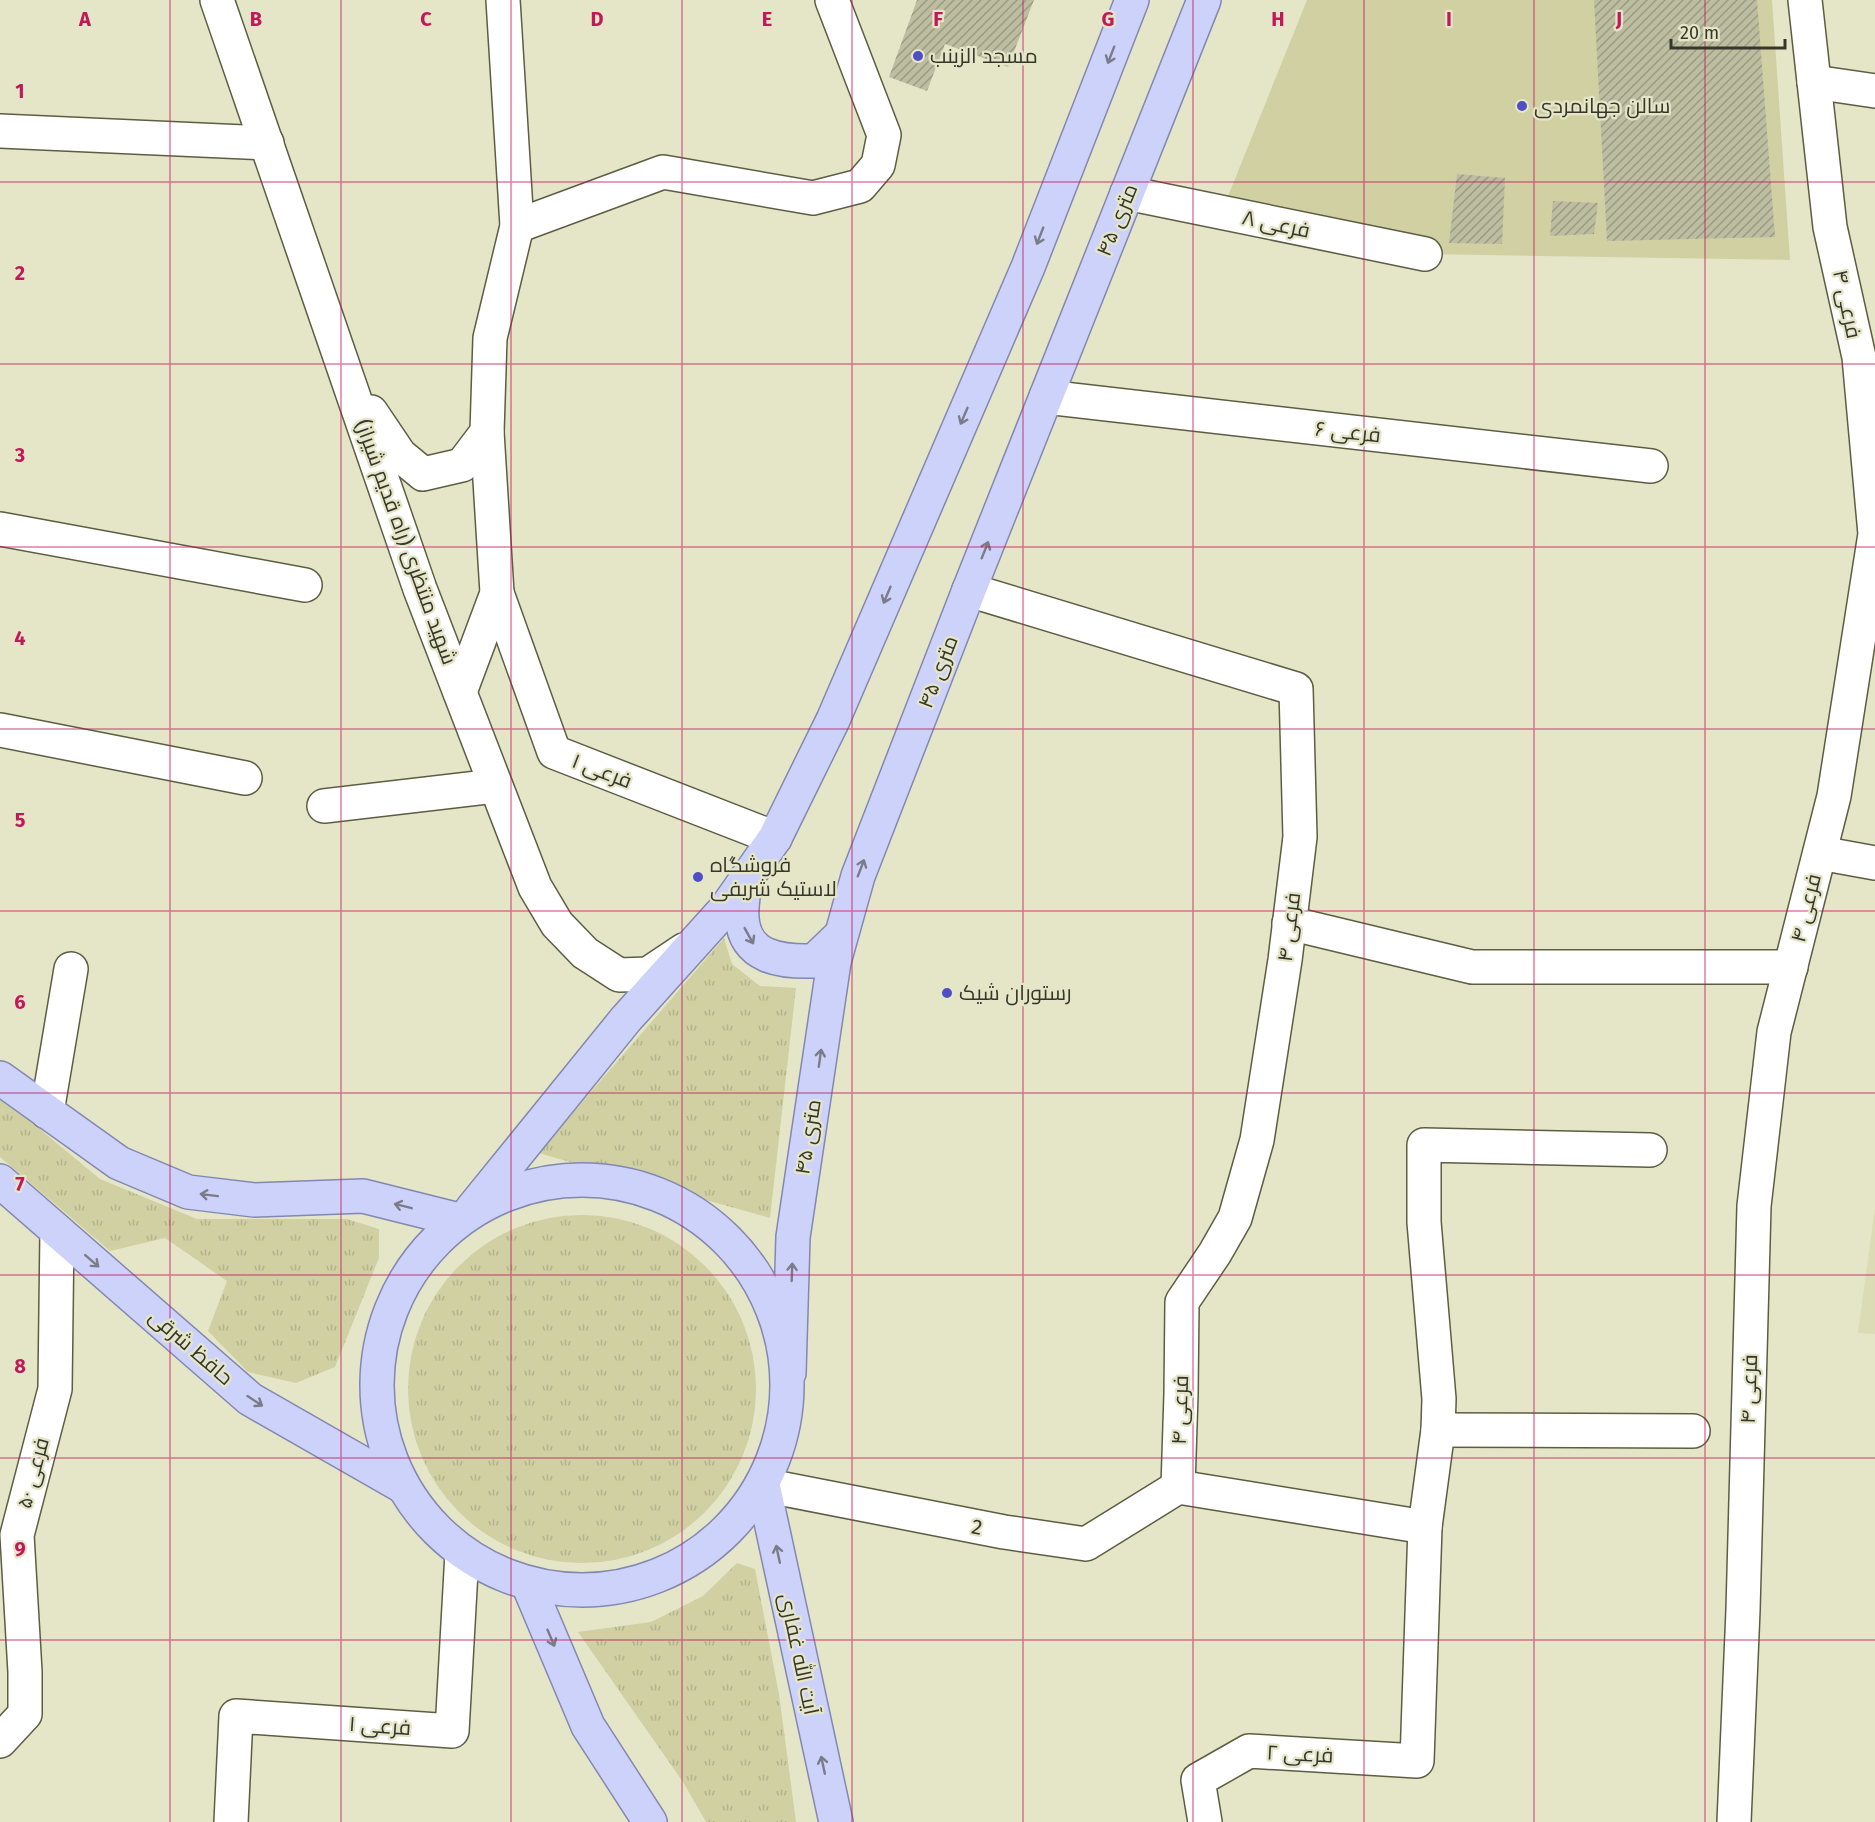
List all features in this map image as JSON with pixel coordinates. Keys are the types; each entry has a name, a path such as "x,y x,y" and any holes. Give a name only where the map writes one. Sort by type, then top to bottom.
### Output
{"main road":[{"path":"402,1486 380,1428 376,1365 391,1304 425,1250 466,1215 626,1018 726,908 775,838 833,720 1028,267 1132,0"},
{"name":"۴۵ متری","path":"402,1486 428,1523 462,1553 493,1571 528,1584 583,1591 637,1584 687,1563 730,1529 763,1485 784,1431 789,1373 794,1237 834,962 858,876 969,590 1204,0"},
{"path":"746,880 742,918 744,928 747,938 764,955 786,962 813,961 842,935"},
{"path":"0,1078 119,1163 188,1192 254,1200 363,1196 466,1215 539,1182 610,1180 678,1201 734,1244 773,1304 789,1373"},
{"name":"حافظ شرقی","path":"0,1181 250,1399 402,1486"},
{"name":"آیت الله غفاری","path":"763,1485 836,1822"},
{"path":"528,1584 588,1726 650,1822"}],"street":[{"name":"شهید منتظری (راه قدیم شیراز)","path":"217,0 420,589 536,887 558,924 585,953 619,975 648,974 693,944"},
{"path":"460,692 497,593 488,432 490,338 518,226 503,0"},
{"path":"518,226 663,172 813,198 861,186 878,165 884,135 832,0"},
{"name":"فرعی ۴","path":"1734,1822 1743,1610 1754,1206 1774,1032 1834,796 1875,534 1859,357 1830,227 1805,0"},
{"path":"1814,82 1875,92"},
{"path":"0,131 267,143"},
{"name":"فرعی ۸","path":"1127,193 1425,254"},
{"path":"348,379 400,454 423,474 462,465 488,432"},
{"name":"فرعی ۶","path":"1046,397 1651,466"},
{"path":"0,529 305,585"},
{"name":"فرعی ۴","path":"969,590 1296,688 1300,837 1257,1140 1235,1218 1182,1302 1178,1487"},
{"name":"فرعی ۱","path":"497,593 554,752 775,838"},
{"path":"0,730 245,778"},
{"path":"324,806 495,786"},
{"path":"1820,853 1875,862"},
{"path":"1289,923 1472,967 1791,967"},
{"path":"47,1112 71,969"},
{"path":"1178,1487 1425,1527 1438,1430 1439,1399 1424,1222 1424,1145 1650,1150"},
{"name":"فرعی ۵۰","path":"0,1741 25,1714 25,1672 17,1535 56,1389 57,1231"},
{"path":"1438,1430 1693,1431"},
{"name":"2","path":"763,1485 1004,1532 1086,1544 1178,1487"},
{"name":"فرعی ۲","path":"1205,1822 1198,1780 1249,1751 1416,1761 1425,1527"},
{"name":"فرعی ۱","path":"231,1822 236,1716 452,1731 462,1553"}],"shaded area":[{"path":"1875,1208 1875,1334 1858,1333"}],"green space":[{"name":"سالن جهانمردی","path":"1307,0 1772,0 1790,260 1425,254 1222,211"},
{"path":"724,938 732,964 760,986 796,988 770,1218 538,1153"},
{"path":"0,1096 100,1179 197,1219 347,1219 379,1229 379,1258 335,1367 296,1383 248,1372 208,1331 227,1281 165,1238 110,1251 0,1157"},
{"path":"582,1215 633,1222 664,1235 693,1254 717,1278 736,1307 749,1338 756,1389 749,1440 736,1471 717,1500 693,1524 664,1543 633,1556 582,1563 531,1556 500,1543 471,1524 447,1500 428,1471 415,1440 408,1389 415,1338 428,1307 447,1278 471,1254 500,1235 531,1222"},
{"path":"737,1563 755,1569 779,1694 796,1822 706,1822 683,1782 578,1632 651,1622 703,1596"}],"building":[{"name":"مسجد الزینب","path":"917,0 1034,0 1008,67 945,44 927,91 889,77"},
{"path":"1594,0 1757,0 1775,237 1607,241"},
{"path":"1457,174 1505,178 1502,244 1449,243"},
{"path":"1553,201 1598,203 1594,234 1550,236"}],"place":[{"name":"مسجد الزینب","path":"918,56"},
{"name":"سالن جهانمردی","path":"1522,106"},
{"name":"فروشگاه لاستیک شریفی","path":"698,877"},
{"name":"رستوران شیک","path":"947,993"}]}
